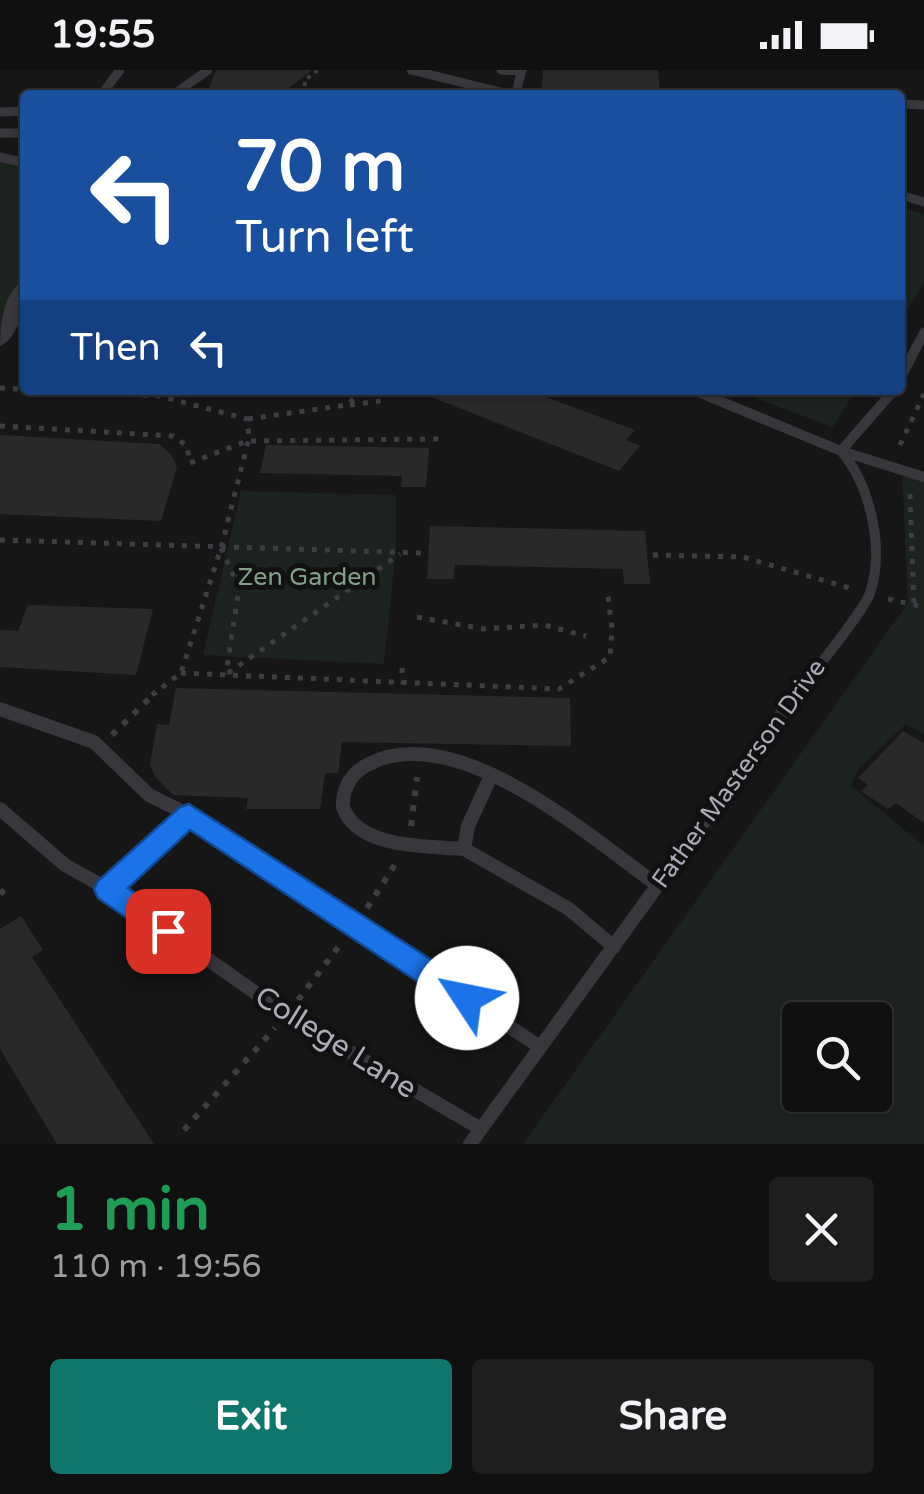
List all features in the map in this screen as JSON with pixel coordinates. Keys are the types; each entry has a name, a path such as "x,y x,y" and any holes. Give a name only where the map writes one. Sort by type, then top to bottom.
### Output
{"street":[{"path":"0,340 20,296"}],"lane":[{"path":"105,90 120,70"},
{"path":"180,90 208,70"},
{"path":"412,70 494,90"},
{"path":"502,70 522,70"},
{"path":"905,369 924,332"},
{"path":"706,395 840,451 924,477"},
{"path":"840,451 892,395"},
{"path":"840,451 862,474 874,530 870,594"},
{"name":"Father Masterson Drive","path":"470,1144 870,594"},
{"path":"0,709 94,742 150,795 189,815 540,1048"},
{"path":"614,947 569,908 464,850 409,842 354,824 345,816 342,800 353,774 385,757 420,754 456,760 527,796 656,884"},
{"path":"464,850 468,826 490,776"},
{"name":"College Lane","path":"0,809 65,865 108,889 287,1015 482,1129"},
{"path":"108,889 189,815"}],"path":[{"path":"304,90 305,80 318,70"},
{"path":"700,90 795,90"},
{"path":"914,606 907,472 900,445 924,394"},
{"path":"140,395 160,396 246,419 386,400"},
{"path":"347,405 357,395"},
{"path":"110,736 147,699 181,673 221,548 247,440 246,419"},
{"path":"0,426 173,436 187,446 190,463 247,440 439,439"},
{"path":"900,445 912,450"},
{"path":"0,540 424,552"},
{"path":"221,548 239,588 226,674"},
{"path":"226,674 401,553"},
{"path":"654,555 743,557 924,607"},
{"path":"181,673 560,688 610,658 612,628 607,589"},
{"path":"417,618 484,628 544,626 586,636"},
{"path":"402,668 403,684"},
{"path":"184,1130 287,1015 356,924 409,842 420,754"},
{"path":"0,890 10,899"}],"green space":[{"path":"0,154 20,157 20,286 0,332"},
{"path":"905,208 924,214 924,283 905,313"},
{"path":"747,395 853,395 833,427"},
{"path":"902,471 924,479 924,734 906,724 858,769 851,786 924,846 924,1144 523,1144 908,603"},
{"name":"Zen Garden","path":"241,491 396,495 396,548 384,664 203,655"}],"building":[{"path":"216,70 312,70 286,90 208,90"},
{"path":"543,70 658,70 660,90 542,90"},
{"path":"427,395 540,395 635,430 626,440 640,446 619,471"},
{"path":"0,435 159,444 171,454 177,467 161,521 0,514"},
{"path":"266,445 429,448 426,487 401,487 402,476 260,473"},
{"path":"430,526 645,531 650,584 624,584 623,569 455,565 454,579 427,579"},
{"path":"28,605 153,609 136,675 0,667 0,630 18,631"},
{"path":"176,688 570,698 571,746 342,742 338,773 325,773 320,809 246,809 248,798 173,795 156,778 150,765 157,724 169,725"},
{"path":"903,731 924,743 924,823 896,803 888,809 861,791 868,785 858,778"},
{"path":"21,916 43,950 32,957 154,1144 57,1144 0,1049 0,929"}],"route":[{"path":"168,931 108,889 189,815 467,998"}]}
